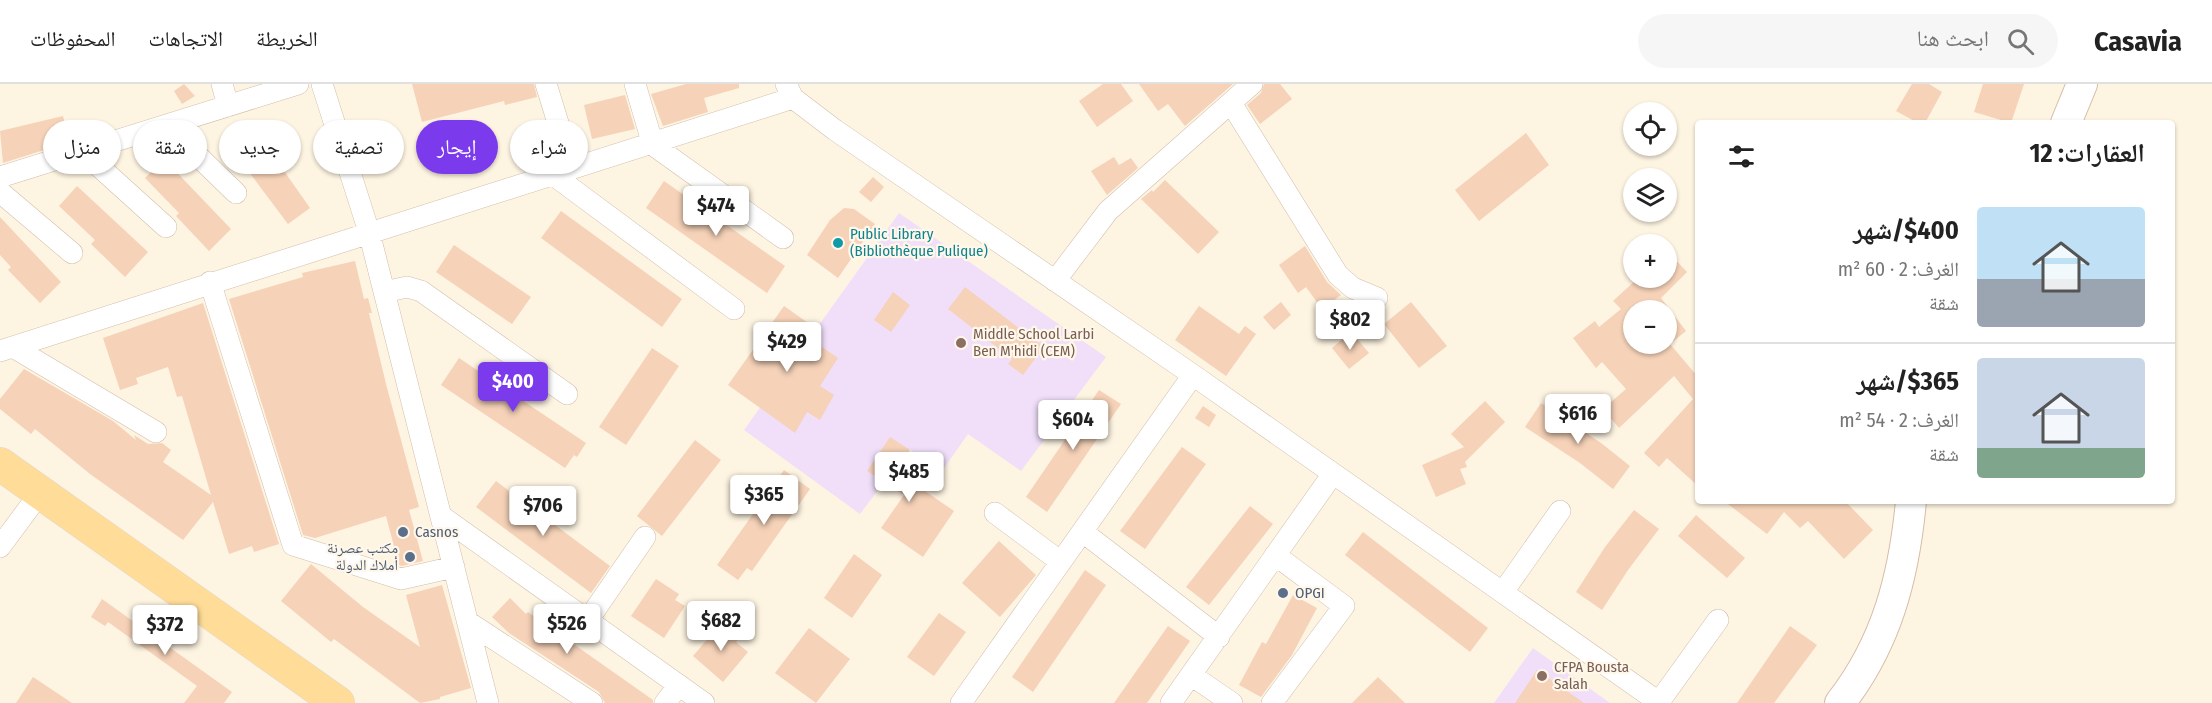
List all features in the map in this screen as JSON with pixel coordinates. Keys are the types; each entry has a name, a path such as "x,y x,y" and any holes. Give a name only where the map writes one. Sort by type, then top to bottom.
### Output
{"main road":[{"path":"0,464 338,703"}],"street":[{"path":"222,84 228,106"},
{"path":"188,120 298,84"},
{"path":"322,84 369,232 488,703"},
{"path":"546,84 553,120"},
{"path":"634,84 653,145 783,238"},
{"path":"1055,281 1108,211 1252,84"},
{"path":"2067,120 2082,84"},
{"path":"588,164 653,145 789,91 1055,281 1193,375 1659,703 1718,620"},
{"path":"1231,103 1338,275 1353,288 1377,298"},
{"path":"0,177 43,164"},
{"path":"207,165 236,194"},
{"path":"107,174 166,227"},
{"path":"6,349 553,174"},
{"path":"566,174 734,309"},
{"path":"0,192 72,253"},
{"path":"210,282 294,545 401,579 454,567"},
{"path":"384,292 407,287 421,291 567,394"},
{"path":"6,349 156,432"},
{"path":"961,703 1193,375"},
{"path":"1171,703 1332,475"},
{"path":"0,547 40,493"},
{"path":"1840,703 1856,683 1892,611 1906,550 1906,504"},
{"path":"1503,592 1560,511"},
{"path":"995,513 1061,562"},
{"path":"441,516 704,703"},
{"path":"1083,532 1219,636"},
{"path":"588,620 645,537"},
{"path":"1272,703 1344,606 1275,555"},
{"path":"468,622 592,703"},
{"path":"1191,675 1232,703"},
{"path":"665,703 679,685"}],"shaded area":[{"name":"Middle School Larbi Ben M'hidi (CEM)","path":"899,213 1106,357 1021,471 968,434 942,471 909,449 860,514 744,430"},
{"name":"CFPA Bousta Salah","path":"1533,648 1610,703 1494,703"}],"building":[{"path":"184,84 195,96 182,104 174,91"},
{"path":"412,84 534,84 537,97 505,105 504,101 430,120 421,120"},
{"path":"686,84 739,84 739,88 704,98 708,112 663,126 651,94"},
{"path":"1103,84 1121,84 1133,101 1097,127 1079,101"},
{"path":"1139,84 1233,84 1185,126 1168,104 1158,111"},
{"path":"1264,84 1280,84 1292,99 1260,124 1247,105 1261,93"},
{"path":"1912,84 1929,84 1942,92 1927,120 1912,120 1896,111"},
{"path":"1983,84 2024,84 2012,120 2001,120 1974,112"},
{"path":"625,95 635,129 592,139 584,105"},
{"path":"63,116 64,120 46,120"},
{"path":"43,121 43,150 3,163 0,131"},
{"path":"1526,133 1549,165 1479,221 1455,190"},
{"path":"1114,157 1119,165 1131,158 1138,168 1107,195 1091,171"},
{"path":"149,174 178,174 231,229 209,251 176,216 179,213 145,178"},
{"path":"250,174 286,174 310,208 288,224"},
{"path":"873,177 884,187 871,202 859,192"},
{"path":"1165,180 1219,232 1198,254 1141,199 1152,190 1153,192"},
{"path":"664,181 785,266 767,293 646,208"},
{"path":"77,186 148,252 125,277 91,244 95,240 59,206"},
{"name":"Public Library (Bibliothèque Pulique)","path":"844,208 854,209 875,224 838,278 807,255 830,220"},
{"path":"561,211 682,299 662,327 541,238"},
{"path":"0,217 61,282 40,303 8,270 11,267 0,255"},
{"path":"454,245 531,297 512,324 436,272"},
{"path":"1305,246 1327,282 1341,295 1322,309 1306,287 1298,293 1279,265"},
{"path":"355,261 364,299 368,298 372,313 369,313 386,384 419,507 409,510 423,561 402,566 399,565 386,516 315,538 303,535 229,299 303,277 302,273"},
{"path":"1677,262 1687,272 1677,282"},
{"path":"965,287 1044,347 1023,375 1008,364 1012,359 948,309"},
{"path":"1627,288 1671,288 1661,298 1663,300 1623,300 1623,354 1677,352 1695,373 1695,483 1667,458 1659,467 1644,453 1693,399 1674,376 1619,428 1603,409 1626,389 1602,362 1596,368 1573,338 1595,321 1599,327 1621,309 1613,301"},
{"path":"893,292 910,305 891,332 874,320"},
{"path":"1281,302 1291,315 1274,330 1263,317"},
{"path":"1411,302 1447,346 1419,368 1384,324"},
{"path":"203,303 279,544 254,552 252,546 229,554 213,502 183,540 90,474 35,429 31,434 0,409 0,399 24,369 113,421 136,440 134,435 148,444 162,443 171,450 163,462 211,495 182,396 177,397 168,367 136,378 138,384 120,390 103,338"},
{"path":"784,306 811,325 805,335 838,358 820,386 834,395 820,420 807,412 795,433 728,385"},
{"path":"1199,306 1239,334 1245,326 1256,334 1226,376 1175,340"},
{"path":"1677,319 1686,331 1677,338"},
{"path":"1351,332 1369,353 1349,369 1332,348"},
{"path":"652,348 679,366 626,445 599,427"},
{"path":"459,358 586,443 577,457 574,455 565,468 441,385"},
{"path":"1099,390 1121,404 1047,512 1026,497"},
{"path":"1485,401 1505,422 1465,462 1467,467 1460,469 1466,484 1436,497 1422,465 1464,447 1451,434"},
{"path":"1541,403 1601,443 1630,466 1613,489 1580,463 1525,427"},
{"path":"1203,406 1216,415 1209,427 1195,418"},
{"path":"890,437 910,450 896,471 954,511 923,557 881,528 904,495 867,471"},
{"path":"695,440 721,460 662,536 637,516"},
{"path":"1182,447 1206,464 1145,549 1120,531"},
{"path":"784,470 810,489 752,571 747,568 738,580 717,565"},
{"path":"496,481 610,566 591,593 476,507"},
{"path":"1728,504 1848,504 1873,530 1844,559 1808,521 1800,528 1784,512 1767,534"},
{"path":"1250,506 1273,524 1209,605 1186,587"},
{"path":"1634,510 1659,529 1602,610 1576,592 1605,547"},
{"path":"1696,515 1745,558 1727,578 1678,536"},
{"path":"1363,532 1488,628 1470,652 1345,555"},
{"path":"999,541 1036,575 1000,617 962,583"},
{"path":"854,554 882,575 852,618 824,598"},
{"path":"311,564 363,607 420,647 406,595 442,585 471,688 440,697 440,699 420,703 334,639 331,642 281,601"},
{"path":"1085,570 1106,585 1033,692 1012,677"},
{"path":"656,579 679,594 675,600 685,606 664,638 631,616"},
{"path":"1293,595 1317,608 1292,655 1261,697 1239,685 1262,642 1266,644"},
{"path":"510,598 526,614 528,612 653,700 653,703 605,703 599,692 509,633 492,617"},
{"path":"102,599 232,692 224,703 184,703 197,686 108,622 105,626 91,617"},
{"path":"939,613 966,632 934,676 907,657"},
{"path":"722,622 740,637 736,642 748,652 723,682 693,656"},
{"path":"1168,626 1190,641 1147,703 1114,703"},
{"path":"1790,626 1817,645 1774,703 1737,703"},
{"path":"809,628 850,659 816,703 775,673"},
{"path":"1537,670 1584,703 1515,703"},
{"path":"33,677 72,703 16,703"},
{"path":"1378,677 1405,703 1352,703"}],"place":[{"name":"Public Library (Bibliothèque Pulique)","path":"838,243"},
{"name":"Middle School Larbi Ben M'hidi (CEM)","path":"961,343"},
{"name":"Casnos","path":"403,532"},
{"name":"مكتب عصرنة أملاك الدولة","path":"410,557"},
{"name":"OPGI","path":"1283,593"},
{"name":"CFPA Bousta Salah","path":"1542,676"}]}
